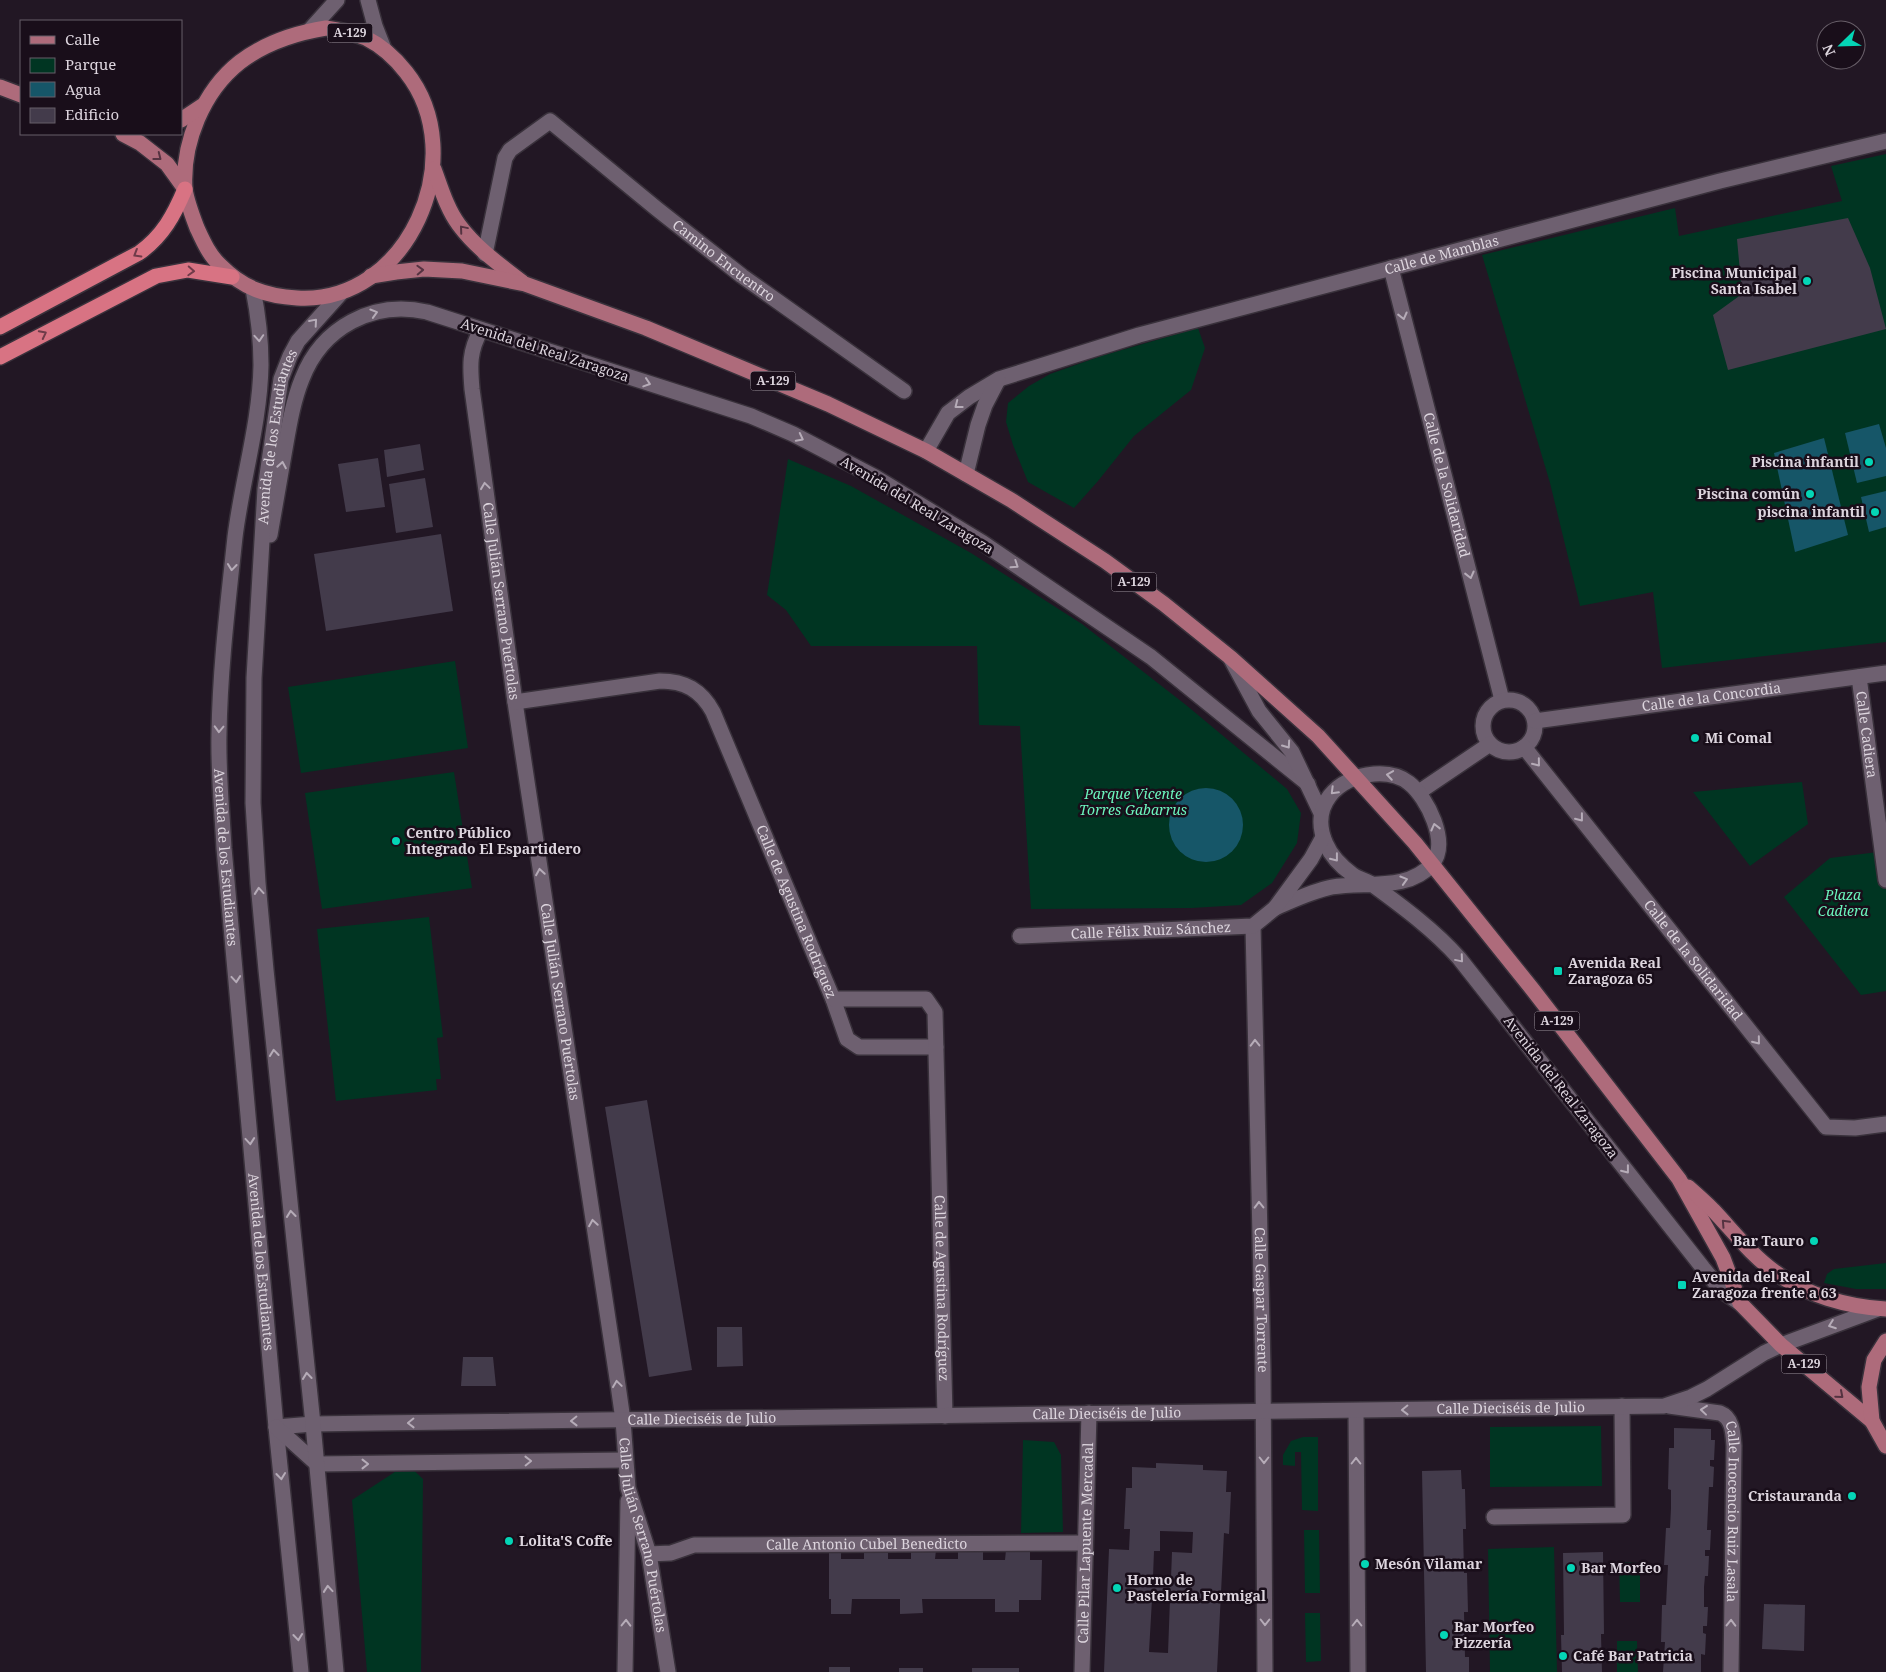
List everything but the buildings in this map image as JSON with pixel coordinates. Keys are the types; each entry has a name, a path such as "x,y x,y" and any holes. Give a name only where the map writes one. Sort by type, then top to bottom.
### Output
{"highway":[{"path":"0,327 133,257 153,244 167,226 186,189"},
{"path":"0,357 156,276 188,270 232,276"}],"main road":[{"name":"A-129","path":"326,28 346,32 366,38 384,49 412,80 424,101 431,122 434,142 434,168 429,190 414,229 391,259 371,276 341,293 324,297 304,298 282,297 252,290 214,260 202,241 191,213 186,189 188,148 205,103 219,84 239,63 260,49 309,31 326,28"},
{"path":"0,87 20,95"},
{"name":"A-129","path":"182,119 205,103"},
{"name":"A-129","path":"125,135 140,143 167,164 186,189"},
{"name":"Avenida del Real Zaragoza","path":"434,168 446,201 459,225 485,254 525,284"},
{"name":"Avenida del Real Zaragoza","path":"371,276 424,269 462,271 525,284 646,328 828,404 926,451 1032,513 1105,561 1164,604 1231,658 1318,736 1433,863 1679,1179 1723,1258 1740,1303 1781,1345 1872,1421"},
{"name":"Avenida del Real Zaragoza","path":"1679,1179 1712,1209 1746,1246 1774,1272 1821,1296 1882,1309"},
{"path":"1886,1341 1874,1360 1869,1387 1872,1421 1886,1446"}],"street":[{"path":"309,31 337,0"},
{"path":"368,0 374,26 384,49"},
{"name":"Camino Encuentro","path":"485,254 505,158 510,150 550,121 742,276 904,390"},
{"name":"Calle de Mamblas","path":"926,451 948,413 969,397 999,379 1140,335 1720,181 1886,142"},
{"name":"Calle de la Solidaridad","path":"1391,268 1502,700"},
{"name":"Avenida de los Estudiantes","path":"252,290 257,312 260,375 258,403 238,519 226,627 221,690 220,772 224,848 276,1427 301,1672"},
{"name":"Avenida de los Estudiantes","path":"336,1672 258,874 253,803 254,678 265,490 281,379 298,340 341,293"},
{"name":"Avenida del Real Zaragoza","path":"331,335 362,316 394,308 411,308 751,416 793,434 875,477 983,543 1132,643 1308,784"},
{"name":"Calle Julián Serrano Puértolas","path":"481,330 473,344 470,366 472,389 515,702 623,1420 628,1488 649,1554 668,1672"},
{"name":"Avenida de los Estudiantes","path":"258,599 295,401 309,365 331,335"},
{"path":"966,474 978,425 985,405 999,379"},
{"name":"Avenida del Real Zaragoza","path":"1231,658 1259,710 1292,752 1321,813 1323,837 1331,853 1353,875 1371,884 1444,941 1460,958 1703,1268 1722,1291 1740,1303"},
{"name":"Calle de la Concordia","path":"1535,721 1886,673"},
{"name":"Calle Cadiera","path":"1859,677 1886,880"},
{"name":"Calle de Agustina Rodríguez","path":"515,702 660,681 678,682 687,685 704,697 713,712 833,999 926,999 935,1012 945,1416"},
{"path":"1502,700 1519,701 1526,706 1535,721 1533,735 1524,747 1518,751 1502,751 1490,744 1482,728 1487,710 1502,700"},
{"path":"1419,792 1490,744"},
{"name":"Calle de la Solidaridad","path":"1524,747 1826,1128 1855,1128 1886,1124"},
{"path":"1275,908 1320,890 1344,885 1385,884 1408,879 1433,863 1438,849 1437,829 1428,806 1411,784 1395,776 1378,774 1355,777 1335,789 1329,796 1321,813"},
{"path":"1253,926 1275,908 1310,859 1323,837"},
{"name":"Calle Félix Ruiz Sánchez","path":"1020,936 1253,926"},
{"name":"Calle Gaspar Torrente","path":"1253,926 1263,1411 1265,1672"},
{"path":"833,999 847,1039 858,1047 936,1047"},
{"name":"Calle Dieciséis de Julio","path":"313,1424 1664,1406 1691,1397 1707,1389 1764,1352 1882,1309"},
{"path":"1494,1517 1623,1514 1622,1406"},
{"name":"Calle Inocencio Ruiz Lasala","path":"1664,1406 1716,1411 1725,1415 1733,1430 1730,1672"},
{"path":"1356,1411 1358,1672"},
{"name":"Calle Pilar Lapuente Mercadal","path":"1082,1672 1089,1413"},
{"path":"276,1427 313,1424"},
{"path":"276,1427 317,1464 625,1460"},
{"path":"625,1672 628,1488"},
{"name":"Calle Antonio Cubel Benedicto","path":"649,1554 671,1553 694,1545 1085,1543"}],"green space":[{"path":"1886,154 1886,642 1662,668 1653,592 1580,606 1550,483 1482,255 1675,208 1679,236 1842,201 1831,166"},
{"path":"1198,328 1205,348 1191,390 1134,436 1074,508 1028,482 1006,422 1008,403 1029,386 1050,374 1101,356"},
{"name":"Parque Vicente Torres Gabarrus","path":"788,459 851,486 971,553 1082,624 1186,705 1287,789 1301,813 1297,843 1272,883 1241,905 1192,908 1031,909 1020,726 979,725 977,646 811,646 786,610 767,595"},
{"path":"455,661 468,748 301,773 288,687"},
{"path":"454,772 472,888 322,909 305,793"},
{"path":"1802,782 1808,824 1750,866 1693,792"},
{"name":"Plaza Cadiera","path":"1886,851 1886,991 1861,995 1784,897 1830,858"},
{"path":"429,917 443,1037 437,1038 441,1079 436,1079 437,1090 336,1101 317,929"},
{"path":"1886,1263 1886,1289 1856,1289 1824,1283 1827,1274 1834,1269"},
{"path":"1601,1426 1602,1486 1490,1487 1490,1427"},
{"path":"1303,1437 1318,1437 1318,1511 1302,1510 1301,1452 1295,1452 1295,1466 1283,1465 1283,1455 1291,1441"},
{"path":"1023,1440 1054,1442 1061,1455 1063,1532 1021,1533"},
{"path":"407,1464 423,1479 421,1672 367,1672 352,1500"},
{"path":"1304,1530 1319,1530 1320,1593 1305,1593"},
{"path":"1554,1547 1557,1672 1490,1672 1488,1549"},
{"path":"1619,1562 1640,1563 1640,1602 1620,1602"},
{"path":"1305,1613 1320,1613 1321,1661 1306,1662"},
{"path":"1617,1641 1637,1641 1638,1672 1617,1672"}],"water":[{"name":"Piscina infantil","path":"1879,424 1886,448 1886,476 1857,483 1845,433"},
{"name":"Piscina común","path":"1824,438 1848,535 1795,552 1774,453"},
{"name":"piscina infantil","path":"1886,491 1886,527 1869,532 1861,497"},
{"path":"1206,788 1220,791 1232,799 1240,811 1243,825 1240,839 1232,851 1220,859 1206,862 1192,859 1180,851 1172,839 1169,825 1172,811 1180,799 1192,791"}],"place":[{"name":"Piscina Municipal Santa Isabel","path":"1807,281"},
{"name":"Piscina infantil","path":"1869,462"},
{"name":"Piscina común","path":"1810,494"},
{"name":"piscina infantil","path":"1875,512"},
{"name":"Mi Comal","path":"1695,738"},
{"name":"Centro Público Integrado El Espartidero","path":"396,841"},
{"name":"Avenida Real Zaragoza 65","path":"1558,971"},
{"name":"Bar Tauro","path":"1814,1241"},
{"name":"Avenida del Real Zaragoza frente a 63","path":"1682,1285"},
{"name":"Cristauranda","path":"1852,1496"},
{"name":"Lolita'S Coffe","path":"509,1541"},
{"name":"Mesón Vilamar","path":"1365,1564"},
{"name":"Bar Morfeo","path":"1571,1568"},
{"name":"Horno de Pastelería Formigal","path":"1117,1588"},
{"name":"Bar Morfeo Pizzería","path":"1444,1635"},
{"name":"Café Bar Patricia","path":"1563,1656"}]}
